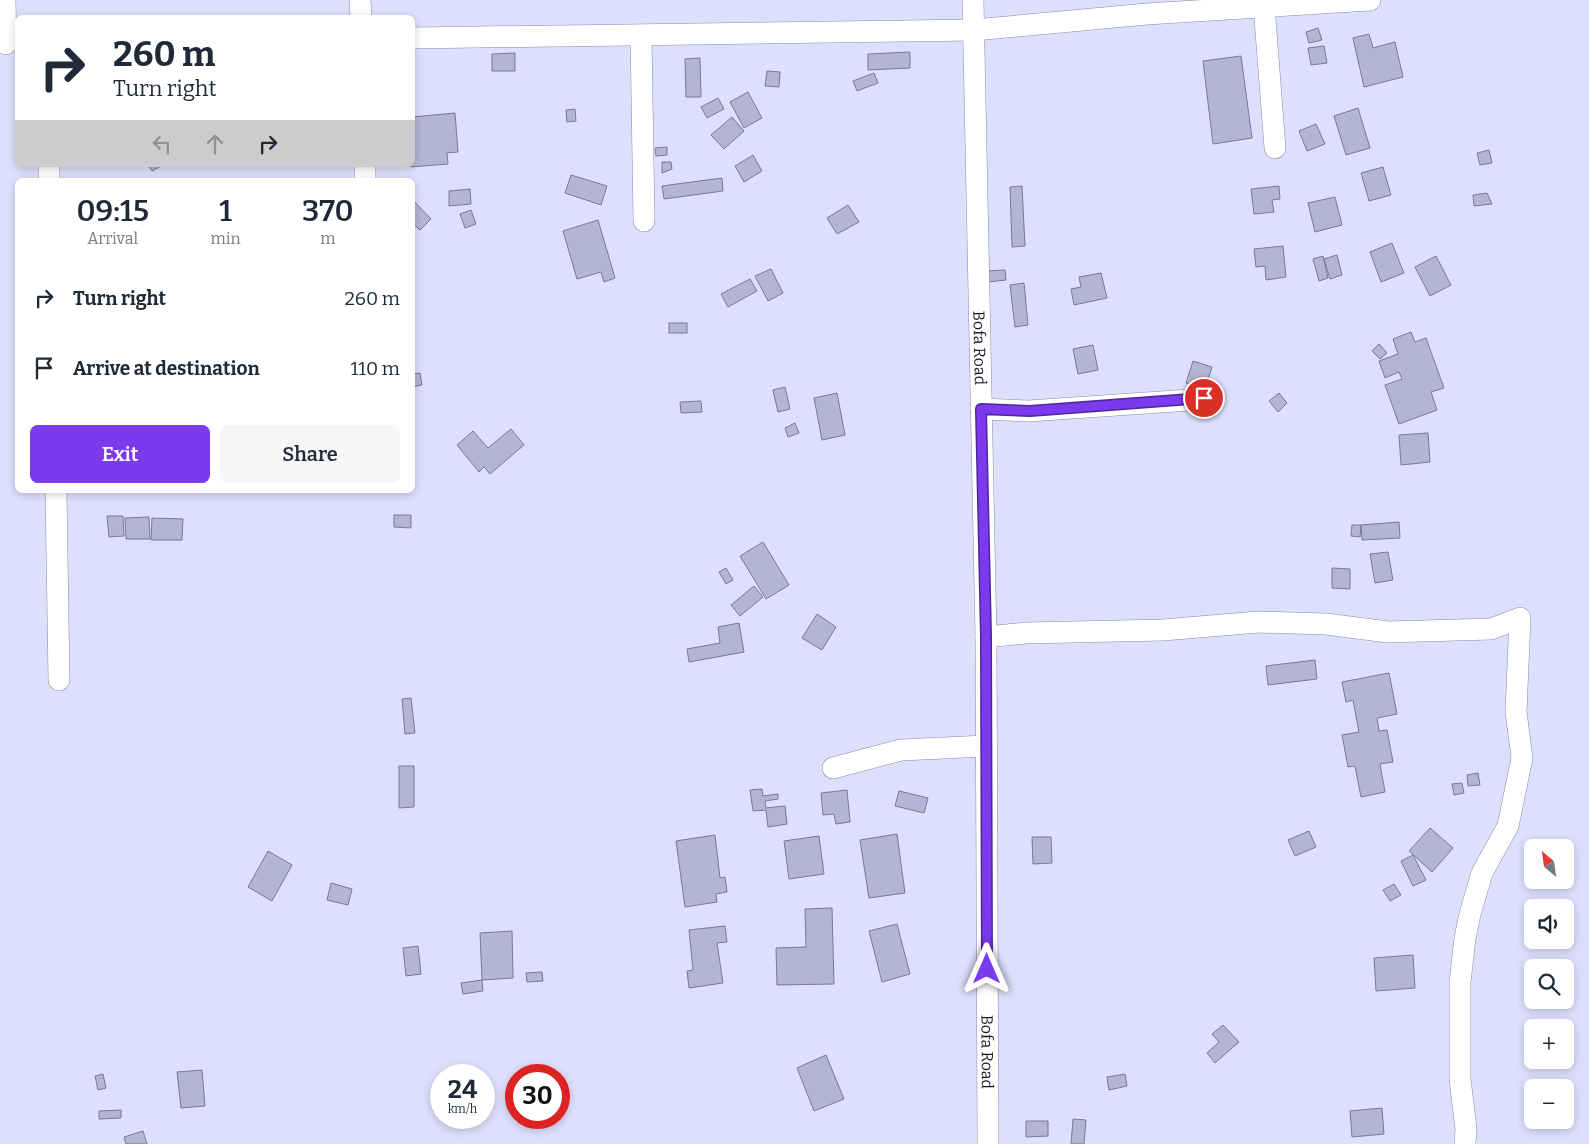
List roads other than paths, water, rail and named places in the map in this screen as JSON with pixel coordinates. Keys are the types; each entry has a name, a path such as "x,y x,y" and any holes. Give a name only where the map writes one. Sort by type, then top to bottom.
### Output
{"street":[{"path":"4,0 8,44"},
{"path":"360,0 360,15"},
{"name":"Bofa Road","path":"973,0 986,637 988,1144"},
{"path":"415,38 974,30 1146,7 1264,6 1370,0"},
{"path":"1264,6 1275,148"},
{"path":"641,35 644,221"},
{"path":"981,409 1030,411 1204,398"},
{"path":"56,493 59,680"},
{"path":"986,637 1026,633 1162,630 1258,622 1326,624 1388,632 1491,630 1520,618 1516,712 1522,758 1508,826 1482,873 1470,914 1460,982 1460,1079 1466,1129 1465,1144"},
{"path":"833,768 901,750 986,746"}]}
